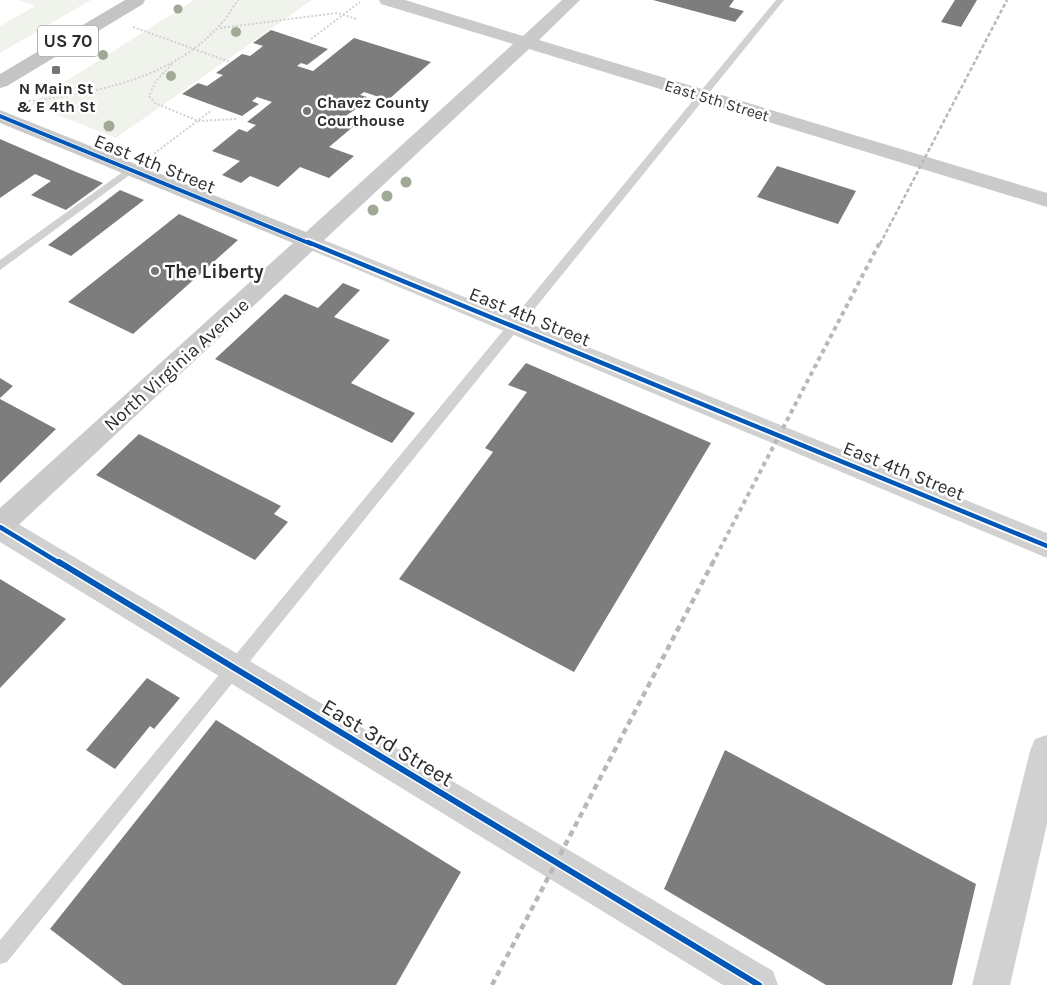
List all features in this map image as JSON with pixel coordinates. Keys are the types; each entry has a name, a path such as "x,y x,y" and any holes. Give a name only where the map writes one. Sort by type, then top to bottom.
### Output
{"main road":[{"name":"US 70","path":"0,82 137,0"}],"street":[{"name":"East 5th Street","path":"387,0 1047,200"},
{"name":"North Virginia Avenue","path":"0,526 572,0"},
{"name":"East 4th Street","path":"7,109 131,169 1047,546"},
{"name":"East 3rd Street","path":"0,526 759,985"},
{"path":"991,985 1043,788 1047,751"}],"lane":[{"path":"0,955 780,0"},
{"path":"0,266 131,169"}],"path":[{"path":"7,109 97,90 175,61 195,49 220,28 238,0"},
{"path":"310,39 360,2"},
{"path":"220,28 337,13 357,19"},
{"path":"134,27 230,62"},
{"path":"175,61 156,81 149,96 155,103 198,121 236,119"},
{"path":"148,158 212,110"}],"shaded area":[{"path":"19,0 91,0 0,53 0,26 35,6"},
{"path":"194,0 312,0 116,138 30,104"}],"building":[{"path":"653,0 734,0 729,7 744,11 735,22"},
{"path":"955,0 977,0 961,27 941,22"},
{"name":"Chavez County Courthouse","path":"271,30 328,49 307,65 301,63 297,66 313,71 354,38 431,62 388,100 364,92 360,95 367,97 359,107 344,117 336,115 332,118 354,126 329,147 354,156 329,178 300,167 278,187 250,176 241,183 222,175 240,161 212,151 239,129 247,132 256,125 247,122 272,102 257,97 252,101 259,104 242,116 182,94 198,83 207,86 223,75 216,73 242,54 250,56 263,46 253,43"},
{"path":"0,139 103,183 66,210 31,195 51,181 35,174 0,198"},
{"path":"777,166 856,191 838,224 757,197"},
{"path":"120,190 144,200 71,256 48,245"},
{"name":"The Liberty","path":"179,214 238,240 133,334 68,302"},
{"path":"343,283 360,290 334,317 390,340 351,383 415,413 392,443 215,359 285,294 318,308"},
{"path":"526,363 711,443 574,672 399,579 493,452 485,448 527,392 508,385"},
{"path":"0,378 13,386 0,398"},
{"path":"0,399 56,429 0,483"},
{"path":"139,434 281,506 274,514 288,522 255,560 96,475"},
{"path":"0,579 66,619 0,688"},
{"path":"147,678 180,698 154,729 150,726 115,769 86,750"},
{"path":"216,720 461,872 396,985 123,985 50,929"},
{"path":"725,750 976,884 952,985 826,985 664,889"}],"railway":[{"path":"880,244 1007,0"},
{"path":"712,564 880,242"},
{"path":"492,985 713,562"}],"cycle path":[{"path":"0,116 1047,546"},
{"path":"0,527 759,985"}],"place":[{"name":"N Main St & E 4th St","path":"56,70"},
{"name":"Chavez County Courthouse","path":"307,111"},
{"name":"The Liberty","path":"155,271"}]}
